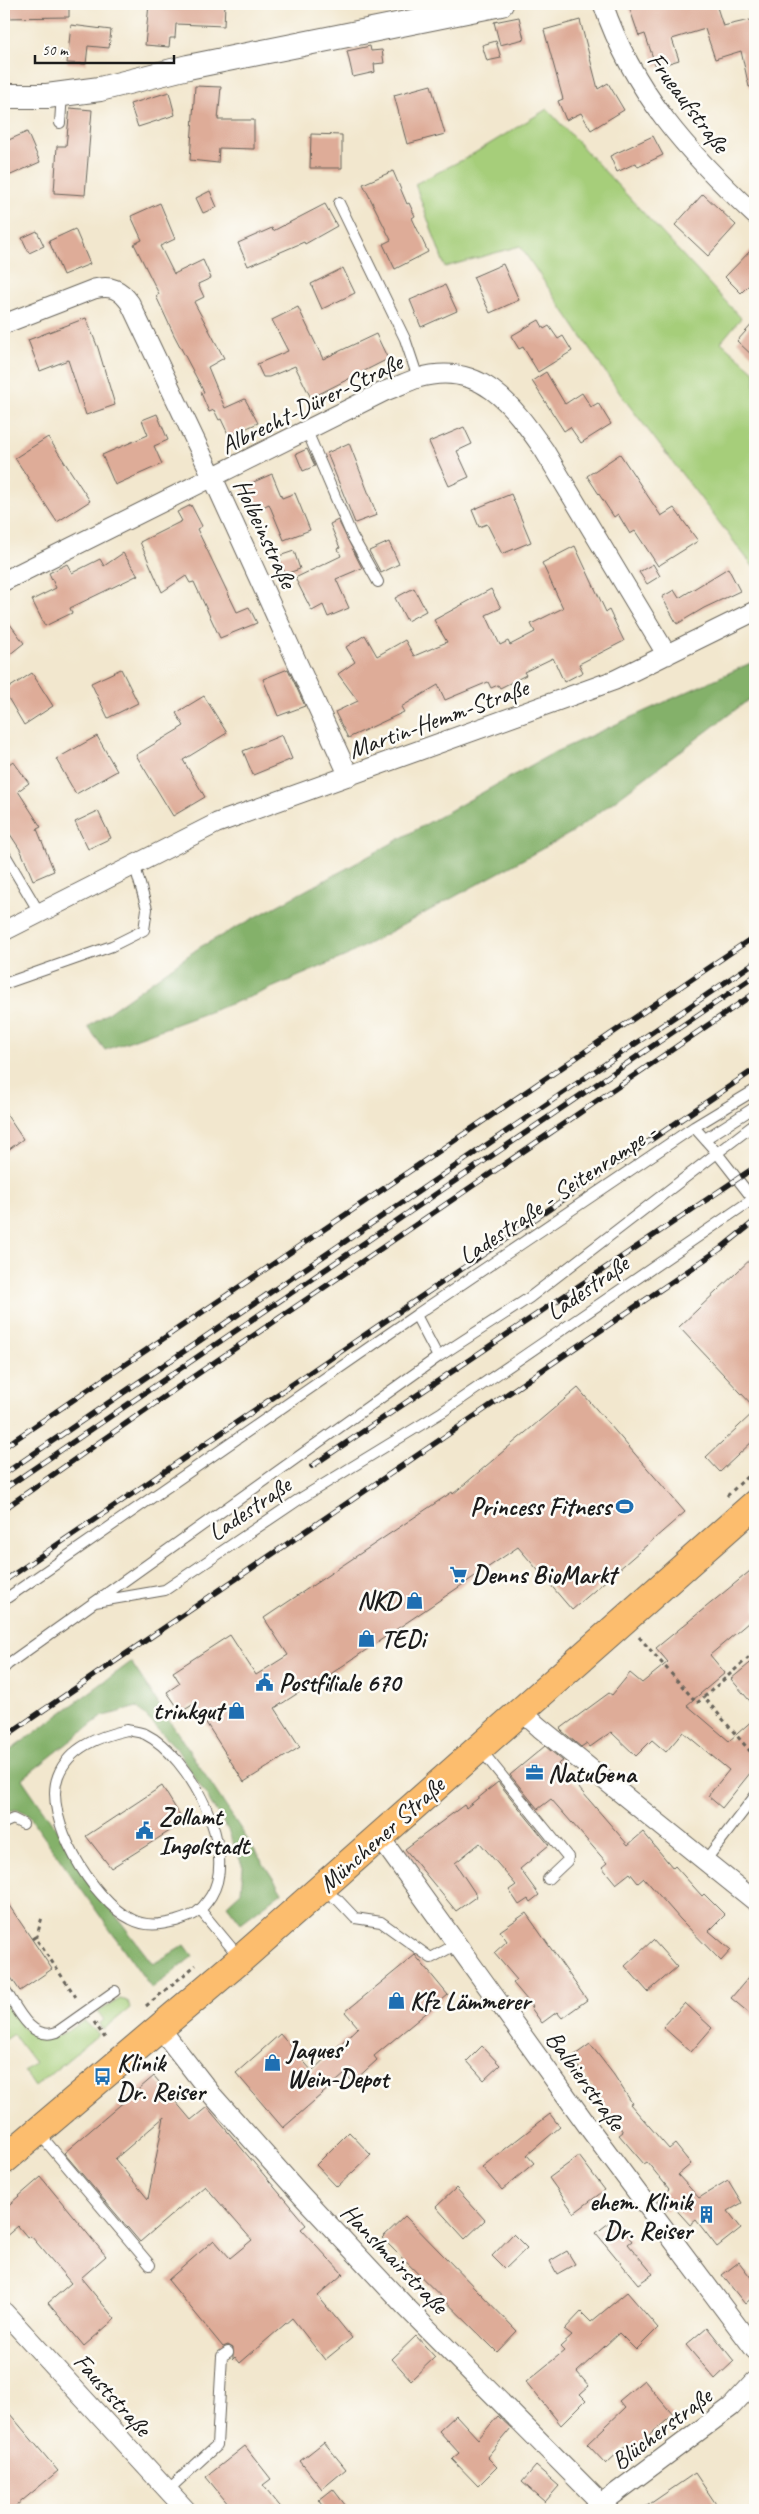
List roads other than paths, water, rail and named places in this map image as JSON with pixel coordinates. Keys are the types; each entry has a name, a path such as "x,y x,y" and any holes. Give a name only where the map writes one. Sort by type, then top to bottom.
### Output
{"main road":[{"name":"Münchener Straße","path":"4,2160 241,1959 755,1504"}],"street":[{"path":"4,96 62,94 100,89 188,67 501,4"},
{"name":"Frueaufstraße","path":"604,4 624,56 662,116 714,176 755,215"},
{"name":"Holbeinstraße","path":"4,324 94,289 114,288 123,293 130,303 213,478 349,776"},
{"name":"Albrecht-Dürer-Straße","path":"4,580 386,391 418,378 448,374 477,380 501,395 522,418 544,450 667,655"},
{"name":"Martin-Hemm-Straße","path":"4,931 217,822 614,680 755,611"},
{"path":"521,1711 755,1901"},
{"name":"Balbierstraße","path":"379,1836 592,2132 755,2350"},
{"name":"Hanslmairstraße","path":"160,2028 212,2095 302,2196 404,2305 601,2508"},
{"name":"Fauststraße","path":"4,2312 186,2510"},
{"name":"Blücherstraße","path":"601,2508 731,2407 755,2381"}],"lane":[{"path":"60,123 62,94"},
{"path":"338,203 405,339 418,378"},
{"path":"307,431 352,536 378,582"},
{"path":"4,853 39,912"},
{"path":"4,984 112,946 144,930 147,909 134,864"},
{"path":"694,1127 755,1090"},
{"path":"705,1139 755,1106"},
{"path":"717,1152 755,1124"},
{"name":"Ladestraße - Seitenrampe -","path":"416,1314 694,1127 717,1152"},
{"name":"Ladestraße","path":"4,1668 95,1602 438,1357 529,1298 717,1152 753,1199 442,1412 298,1500 165,1590 95,1602"},
{"path":"4,1600 416,1314 438,1357"},
{"path":"127,1730 145,1734 162,1747 181,1768 198,1793 213,1822 220,1858 216,1887 201,1912 167,1923 148,1925 131,1920 111,1906 88,1877 71,1849 54,1796 58,1776 66,1762 85,1744 104,1735 127,1730"},
{"path":"479,1748 568,1856 567,1861 548,1879"},
{"path":"705,1861 755,1796"},
{"path":"4,1822 13,1819 23,1824"},
{"path":"320,1889 338,1900 355,1918 381,1922 432,1958 457,1944"},
{"path":"201,1912 241,1959"},
{"path":"4,1988 29,2025 34,2030 46,2035 57,2032 115,1991"},
{"path":"37,2132 150,2265"},
{"path":"168,2490 217,2445 222,2356 228,2352"}],"railway":[{"path":"4,1447 755,936"},
{"path":"4,1474 755,962"},
{"path":"4,1489 755,976"},
{"path":"4,1509 171,1392 755,993"},
{"path":"7,1579 755,1069"},
{"path":"312,1466 755,1167"},
{"path":"4,1737 720,1249 755,1221"}],"place":[{"name":"Princess Fitness","path":"625,1506"},
{"name":"Denns BioMarkt","path":"458,1574"},
{"name":"NKD","path":"414,1600"},
{"name":"TEDi","path":"367,1638"},
{"name":"Postfiliale 670","path":"265,1682"},
{"name":"trinkgut","path":"237,1710"},
{"name":"NatuGena","path":"534,1773"},
{"name":"Zollamt Ingolstadt","path":"145,1830"},
{"name":"Kfz Lämmerer","path":"396,2000"},
{"name":"Jaques' Wein-Depot","path":"273,2063"},
{"name":"Klinik Dr. Reiser","path":"103,2076"},
{"name":"ehem. Klinik Dr. Reiser","path":"706,2215"}]}
